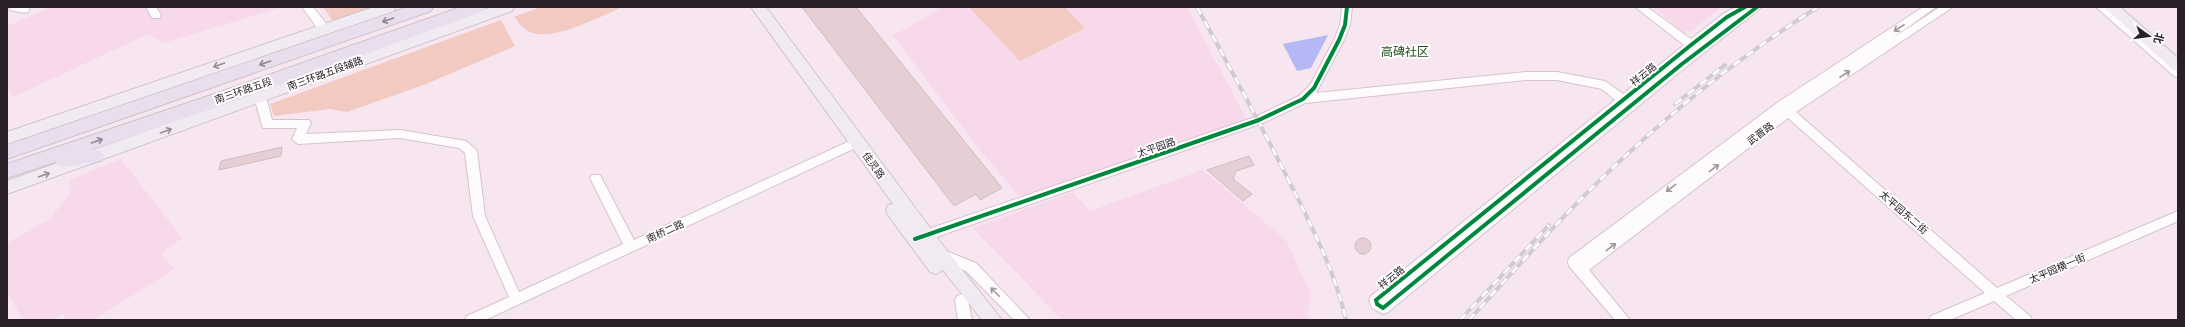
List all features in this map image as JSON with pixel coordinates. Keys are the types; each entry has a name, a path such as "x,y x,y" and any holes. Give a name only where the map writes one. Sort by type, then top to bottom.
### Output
{"highway":[{"name":"南三环路五段","path":"7,152 425,7"},
{"name":"南三环路五段","path":"7,171 221,98 478,7"},
{"path":"25,132 89,124"},
{"path":"28,164 95,156"}],"main road":[{"path":"7,138 389,7"},
{"name":"南三环路五段辅路","path":"7,188 508,7"},
{"name":"佳灵路","path":"745,7 853,144"},
{"name":"佳灵路","path":"758,7 972,312 993,320"},
{"path":"2112,7 2178,65"},
{"name":"佳灵路","path":"920,237 940,253 972,312"}],"street":[{"path":"14,7 24,9 25,7"},
{"path":"307,7 324,29"},
{"name":"太平园路","path":"920,237 1259,120 1303,99 1314,88 1339,40 1345,26 1347,7"},
{"path":"1640,7 1695,48"},
{"name":"祥云路","path":"1745,7 1727,17 1695,48 1383,308 1377,304 1376,300 1623,100 1695,48 1757,7"},
{"name":"武晋路","path":"1623,320 1577,266 1784,108 1931,7"},
{"name":"武晋路","path":"1784,108 1948,7"},
{"path":"2101,7 2178,65"},
{"path":"2119,7 2178,65"},
{"path":"1303,99 1527,76 1557,76 1605,85 1623,100"},
{"path":"260,96 267,125 305,123 298,139 400,134 462,144 471,151 480,216 516,299"},
{"name":"太平园东二街","path":"1784,108 2025,320"},
{"name":"南桥二路","path":"472,320 853,144"},
{"path":"596,178 631,247"},
{"name":"太平园横一街","path":"1936,320 2178,216"},
{"path":"940,253 971,267 1023,320"}],"shaded area":[{"path":"52,7 282,7 164,43 148,34 13,97 7,86 7,26"},
{"path":"323,7 375,7 333,21"},
{"path":"541,7 622,7 576,27 551,34 530,32 514,17"},
{"path":"941,7 1187,7 1247,120 1135,160 1020,197 975,144 893,35 924,19"},
{"path":"969,7 1065,7 1085,28 1020,61"},
{"path":"1652,7 1722,7 1691,31 1684,32"},
{"path":"501,20 515,46 426,84 347,112 329,109 274,116 270,104"},
{"path":"121,159 182,238 161,254 175,269 93,320 67,320 62,314 52,320 23,320 7,292 7,243 50,219 71,192 69,180"},
{"path":"1203,170 1286,240 1310,292 1308,320 1062,320 973,228 1073,192 1090,211"}],"water":[{"path":"1328,35 1311,68 1297,71 1283,44"}],"building":[{"path":"802,7 856,7 1002,188 980,200 976,194 954,206"},
{"path":"282,147 281,156 219,170 221,161"},
{"path":"1249,156 1254,165 1236,171 1233,179 1252,194 1243,201 1207,170"},
{"path":"1363,238 1370,243 1371,246 1366,253 1363,254 1356,249 1355,246 1360,239"}],"railway":[{"path":"1197,7 1257,118 1323,251 1336,285 1346,320"},
{"path":"1469,320 1569,211 1611,169 1655,129 1745,56 1818,7"},
{"path":"1675,104 1725,65"},
{"path":"1460,320 1549,225"}],"cycle path":[{"path":"915,239 1259,120 1303,99 1314,88 1339,40 1345,25 1347,7"},
{"path":"1745,7 1727,17 1691,45 1376,300 1377,304 1383,308 1682,64 1757,7"}],"district":[{"name":"高碑社区","path":"1405,52"}]}
